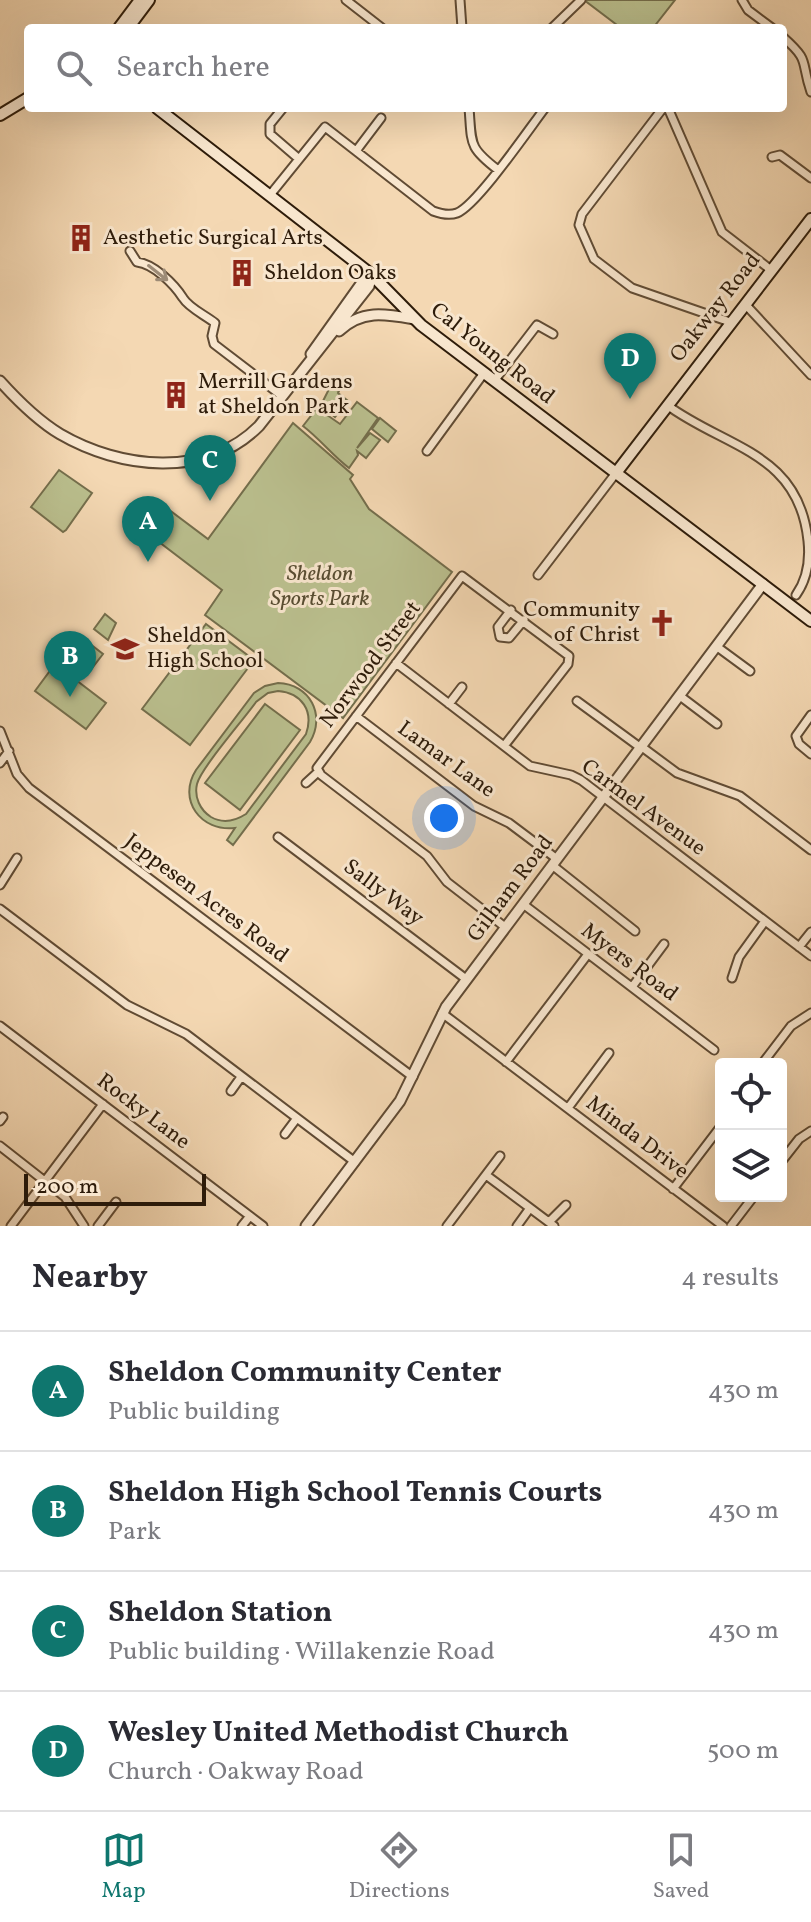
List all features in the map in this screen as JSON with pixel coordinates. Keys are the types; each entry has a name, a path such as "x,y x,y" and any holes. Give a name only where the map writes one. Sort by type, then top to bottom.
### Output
{"main road":[{"path":"122,24 140,0"},
{"path":"131,24 149,0"},
{"path":"0,115 24,100"},
{"name":"Cal Young Road","path":"162,112 372,275 414,319 811,621"},
{"name":"Oakway Road","path":"616,473 810,222"}],"street":[{"path":"346,0 377,24"},
{"path":"460,0 462,24"},
{"path":"560,24 581,0"},
{"path":"742,0 748,10 767,24"},
{"path":"787,40 811,56"},
{"path":"798,48 810,65 811,92"},
{"path":"280,112 270,124 270,134 299,159"},
{"path":"469,112 474,150 498,170"},
{"path":"270,195 324,127 433,211 451,218 498,170 542,112"},
{"path":"663,112 582,214 579,225 594,259 632,288 730,322"},
{"path":"672,112 722,232 771,270"},
{"path":"356,151 381,118"},
{"path":"772,157 780,155 811,178"},
{"path":"130,251 137,262 146,264 179,289 184,299 215,323 214,344 282,396"},
{"path":"317,353 369,286 372,275"},
{"path":"306,364 337,315 363,281 372,275"},
{"path":"745,304 811,375"},
{"path":"0,381 34,415 72,440 110,455 151,462 195,460 226,450 255,430 306,364 345,326 362,316 378,314 414,319"},
{"path":"494,381 537,325 553,334"},
{"path":"427,451 484,373"},
{"path":"667,405 692,423 754,453 788,486 800,509 808,542 806,575 796,595"},
{"name":"Oakway Road","path":"538,575 616,473"},
{"name":"Norwood Street","path":"306,783 320,774 319,764 461,577 466,577 511,610"},
{"name":"Gilham Road","path":"306,1226 400,1101 442,1013 466,979 763,584"},
{"path":"504,746 568,664 568,653 511,610 498,627 500,637 511,637 524,620"},
{"path":"716,646 750,671"},
{"name":"Carmel Avenue","path":"396,663 532,767 574,776 811,956"},
{"path":"449,704 462,687"},
{"path":"680,696 717,724"},
{"path":"577,701 677,773 740,796 811,850"},
{"path":"811,715 796,736 799,744 811,754"},
{"name":"Lamar Lane","path":"356,716 474,806 509,823 635,931"},
{"name":"Jeppesen Acres Road","path":"0,731 17,774 29,788 413,1077"},
{"path":"0,763 9,751"},
{"path":"320,774 427,856 446,881 505,927"},
{"name":"Sally Way","path":"278,837 466,979"},
{"path":"0,885 17,858"},
{"name":"Myers Road","path":"523,904 714,1050"},
{"path":"0,909 127,1005 182,1032 355,1162"},
{"path":"732,978 739,957 765,921"},
{"path":"799,947 811,932"},
{"path":"632,987 664,944"},
{"path":"506,1062 588,954"},
{"name":"Minda Drive","path":"442,1013 723,1226"},
{"path":"767,1058 791,1026 811,1013"},
{"name":"Rocky Lane","path":"0,1026 263,1226"},
{"name":"Minda Drive","path":"568,1108 609,1053"},
{"path":"231,1091 241,1077"},
{"path":"11,1226 103,1104"},
{"path":"285,1134 297,1118"},
{"path":"673,1189 718,1130"},
{"path":"787,1154 799,1139 811,1131"},
{"path":"0,1146 46,1180 69,1202 84,1226"},
{"path":"447,1226 500,1156"},
{"path":"486,1175 551,1224 566,1205"},
{"path":"98,1226 116,1202"},
{"path":"731,1226 749,1202"},
{"path":"517,1226 530,1208"},
{"path":"242,1226 250,1216"}],"green space":[{"path":"584,0 675,0 656,24 616,24"},
{"path":"330,387 348,401 335,417 321,405"},
{"path":"357,402 378,418 357,448 370,433 380,440 366,458 357,451 358,455 349,468 303,426 317,408 340,424"},
{"path":"380,418 396,431 388,442 372,429"},
{"name":"Sheldon Sports Park","path":"293,423 353,475 350,479 369,509 452,572 343,718 205,615 222,590 142,529 160,503 208,539"},
{"path":"59,470 92,493 63,532 31,507"},
{"path":"105,614 116,623 108,640 94,629"},
{"path":"206,624 254,660 190,745 142,709"},
{"path":"85,640 103,654 89,672 71,659"},
{"path":"55,664 106,703 86,729 35,691"},
{"path":"278,683 289,685 306,695 315,712 315,732 233,845 227,840 235,828 212,825 196,812 189,792 191,781 254,693","holes":["286,692 300,699 307,711 306,734 246,814 229,821 211,817 197,798 200,777 256,702 268,693"]},
{"path":"265,704 300,730 240,810 205,783"}],"place":[{"name":"Aesthetic Surgical Arts","path":"81,238"},
{"name":"Sheldon Oaks","path":"242,273"},
{"name":"Merrill Gardens at Sheldon Park","path":"176,395"},
{"name":"Wesley United Methodist Church","path":"630,399"},
{"name":"Sheldon Station","path":"210,501"},
{"name":"Sheldon Community Center","path":"148,562"},
{"name":"Community of Christ","path":"662,623"},
{"name":"Sheldon High School","path":"125,649"},
{"name":"Sheldon High School Tennis Courts","path":"70,697"}]}
